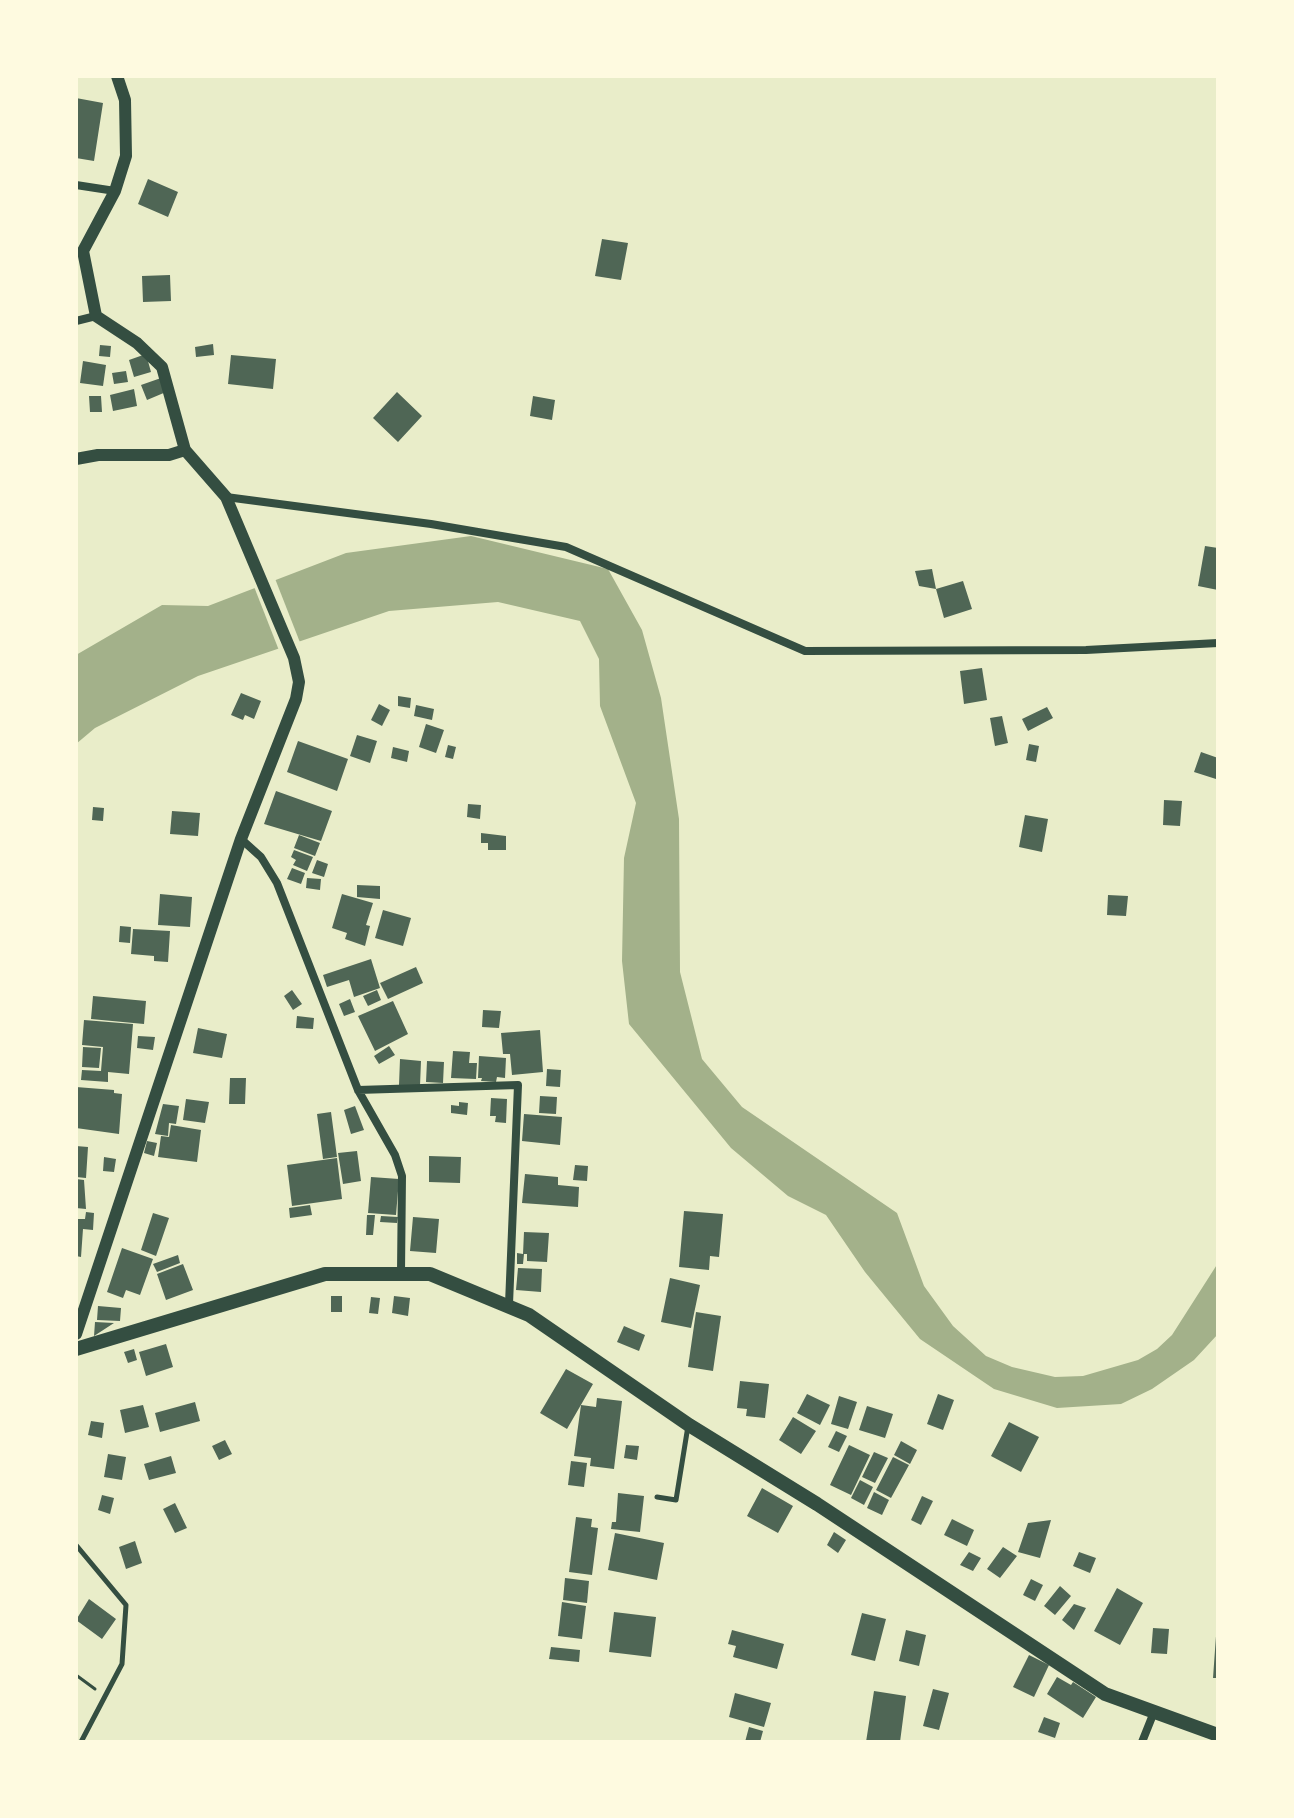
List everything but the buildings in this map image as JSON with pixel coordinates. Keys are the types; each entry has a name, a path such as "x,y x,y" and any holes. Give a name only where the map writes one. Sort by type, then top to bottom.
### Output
{"main road":[{"path":"76,1349 325,1274 430,1274 509,1304 529,1315 689,1425 817,1504 1105,1694 1218,1735"}],"street":[{"path":"76,1334 241,839 296,699 299,682 294,658 250,547 226,497 185,450 162,367 137,343 96,316 83,251 115,191 126,156 125,100 117,76"},
{"path":"76,185 115,191"},
{"path":"76,321 96,316"},
{"path":"76,459 98,455 169,455 185,450"},
{"path":"226,497 431,524 566,547 805,651 1086,650 1218,643"},
{"path":"241,839 261,857 277,883 358,1090 395,1155 402,1176 401,1272"},
{"path":"358,1090 518,1085 509,1304"},
{"path":"1142,1742 1154,1712"}],"lane":[{"path":"657,1497 676,1500 689,1425"},
{"path":"76,1545 126,1605 122,1664 81,1742"}],"path":[{"path":"76,1675 105,1696"}],"shaded area":[{"path":"471,536 608,569 642,630 661,698 679,819 680,972 702,1059 742,1107 897,1213 924,1286 953,1326 986,1356 1012,1367 1055,1377 1083,1376 1138,1360 1172,1335 1218,1263 1218,1334 1194,1360 1152,1389 1121,1404 1057,1408 994,1389 920,1339 865,1272 826,1215 788,1196 731,1148 629,1024 622,961 624,858 636,803 600,706 599,659 580,621 498,602 389,611 198,676 95,728 76,744 76,655 162,605 208,606 346,553"}],"pier":[{"path":"274,576 301,645 280,653 253,584"}]}
